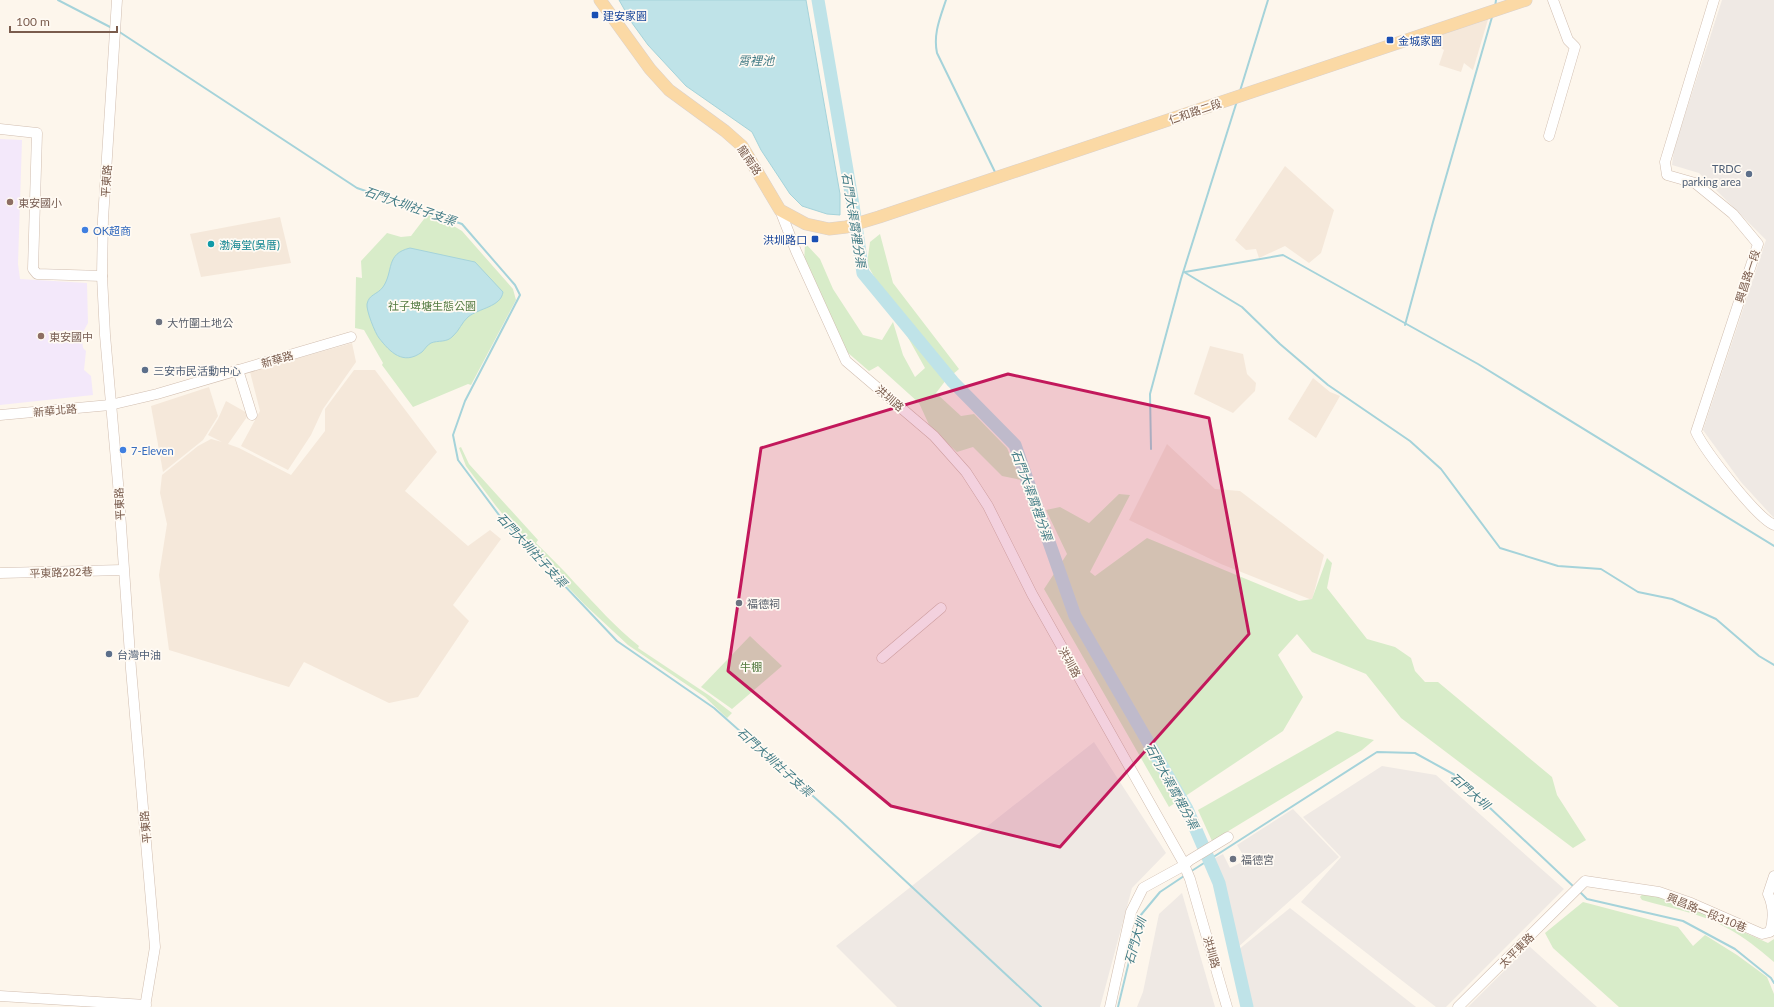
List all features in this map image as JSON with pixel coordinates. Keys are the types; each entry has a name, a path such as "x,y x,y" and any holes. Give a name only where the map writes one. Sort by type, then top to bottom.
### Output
{"main road":[{"name":"龍南路","path":"600,0 650,69 669,90 725,131 742,146 780,210"},
{"name":"仁和路二段","path":"780,210 806,224 829,229 864,222 1526,0"}],"street":[{"name":"平東路","path":"117,0 103,219 102,276 110,405 118,483 123,570 155,947 146,1006"},
{"path":"1549,136 1575,47 1568,40 1553,0"},
{"name":"興昌路一段","path":"1714,0 1665,162 1667,175 1695,183 1733,214 1758,244 1696,432 1717,464 1759,514 1774,525"},
{"path":"0,129 37,133 33,269 37,274 102,276"},
{"name":"龍南路","path":"780,210 796,251 846,361"},
{"name":"新華路","path":"110,405 351,337"},
{"name":"洪圳路","path":"846,361 934,436 966,472 988,506 1032,594 1187,869 1227,1007"},
{"path":"238,370 252,415"},
{"name":"新華北路","path":"0,415 110,405"},
{"name":"平東路282巷","path":"0,573 123,570"},
{"path":"882,658 941,608"},
{"path":"1110,1007 1131,912 1143,888 1187,869 1228,837"},
{"name":"興昌路一段310巷","path":"1583,883 1659,892 1691,903 1762,934 1770,932 1773,926 1772,904 1768,894 1774,876"},
{"name":"太平東路","path":"1458,1007 1583,883"},
{"path":"0,996 93,1004 146,1006"}],"highlighted area":[{"path":"1008,374 1209,418 1249,634 1060,847 891,806 728,671 761,448"}],"shaded area":[{"path":"1722,0 1774,0 1774,518 1741,482 1703,430 1766,240 1699,173 1672,165 1674,149"},
{"path":"1489,16 1473,70 1464,63 1461,72 1439,65 1444,50 1425,36"},
{"name":"東安國中","path":"0,139 22,140 18,264 20,279 87,283 88,323 83,332 82,340 83,348 86,351 84,370 91,376 93,395 0,405"},
{"path":"1285,166 1334,210 1321,253 1309,263 1285,246 1259,258 1256,249 1246,250 1235,240"},
{"path":"280,217 291,263 201,277 190,234"},
{"path":"352,343 356,362 323,409 311,435 288,470 241,446 260,411 250,372"},
{"path":"1210,346 1243,354 1247,374 1256,383 1255,391 1233,413 1194,394"},
{"path":"354,370 375,370 437,452 405,491 468,546 490,530 501,539 453,605 469,621 418,697 389,703 304,662 289,687 169,650 159,575 167,524 160,493 162,475 198,446 211,439 222,442 208,435 218,419 226,401 249,414 228,444 239,448 291,475 325,431 325,409"},
{"path":"1313,378 1330,392 1340,396 1316,438 1288,419"},
{"path":"209,387 218,416 203,440 163,472 151,406"},
{"path":"1167,444 1215,489 1240,491 1324,555 1312,600 1221,564 1129,520"},
{"path":"1094,742 1166,853 1132,888 1100,1007 897,1007 836,946"},
{"path":"1382,766 1436,775 1564,889 1446,1007 1436,1007 1301,902 1341,857 1303,817"},
{"path":"1293,809 1339,857 1237,948 1221,883 1211,860 1223,854 1230,868 1246,860 1237,845"},
{"path":"1182,893 1215,1007 1137,1007 1143,992 1159,914"},
{"path":"1290,908 1416,1007 1250,1007 1238,950"},
{"path":"1529,946 1597,1007 1468,1007"}],"green space":[{"name":"社子埤塘生態公園","path":"425,213 432,216 431,219 452,225 462,231 513,289 516,300 471,385 468,384 413,407 382,365 383,363 364,330 355,328 356,277 362,278 361,261 387,233 401,237 411,236 424,219"},
{"path":"880,234 893,283 959,369 946,380 936,393 961,416 974,414 1007,448 1021,480 1002,476 973,447 957,452 930,427 919,403 878,366 869,371 847,352 804,264 805,243 820,259 833,289 863,335 882,340 893,322 903,355 915,377 925,368 867,264 870,242"},
{"path":"461,447 469,464 538,540 536,543 606,616 639,646 638,648 710,696 732,713 727,718 705,697 628,645 584,604 530,547 496,506 466,466 459,448"},
{"path":"1119,494 1130,495 1090,572 1095,576 1147,538 1299,601 1312,599 1327,558 1332,563 1327,588 1367,639 1395,647 1411,658 1415,671 1425,682 1438,682 1552,777 1557,795 1586,840 1573,848 1401,718 1366,674 1312,652 1297,634 1278,655 1303,697 1283,731 1169,807 1044,589 1067,554 1046,510 1060,507 1089,523"},
{"name":"牛棚","path":"750,636 782,666 732,709 701,687"},
{"path":"1337,731 1374,740 1362,750 1212,841 1198,810"},
{"path":"1644,892 1681,904 1768,943 1774,939 1774,962 1745,939 1707,918 1642,900 1640,897"},
{"path":"1583,902 1678,927 1693,946 1705,935 1737,955 1767,977 1774,994 1774,1007 1619,1007 1553,948 1545,933"}],"water":[{"name":"霄裡池","path":"619,0 806,0 840,194 840,215 827,214 802,206 790,194 761,150 752,132 686,86 648,45 632,23"},
{"path":"410,248 475,262 503,292 498,301 494,304 468,317 451,338 431,343 422,352 409,358 398,356 392,352 379,338 371,321 367,304 371,296 383,287 393,259 397,254"}],"waterway":[{"path":"58,0 112,28"},
{"name":"石門大渠霄裡分渠","path":"818,0 863,273 953,382 1015,445 1075,616 1187,809 1219,883 1247,1007"},
{"path":"946,0 939,20 936,39 937,53 995,172"},
{"path":"1240,91 1268,0"},
{"path":"1495,7 1496,0"},
{"path":"1405,325 1492,17"},
{"name":"石門大圳社子支渠","path":"118,31 357,188 462,224 515,285 520,295 465,401 453,435 458,460 505,523 617,641 714,708 841,821 1041,1007"},
{"path":"1151,449 1150,394 1181,279 1237,101"},
{"path":"1185,272 1283,255 1478,364 1774,546"},
{"path":"1184,272 1242,307 1280,344 1328,385 1410,441 1441,469 1500,548 1558,566 1601,569 1638,592 1672,599 1716,619 1759,656 1774,665"},
{"name":"石門大圳","path":"1190,872 1377,752 1415,753 1455,775 1574,887"},
{"name":"石門大圳","path":"1118,1007 1140,916 1160,892 1184,876"},
{"name":"石門大圳","path":"1579,891 1587,899 1683,921 1735,949 1771,978 1774,983"}],"place":[{"name":"建安家園","path":"595,15"},
{"name":"金城家園","path":"1390,40"},
{"name":"TRDC parking area","path":"1749,174"},
{"name":"東安國小","path":"10,202"},
{"name":"OK超商","path":"85,230"},
{"name":"洪圳路口","path":"815,239"},
{"name":"渤海堂(吳厝)","path":"211,244"},
{"name":"大竹圍土地公","path":"159,322"},
{"name":"東安國中","path":"41,336"},
{"name":"三安市民活動中心","path":"145,370"},
{"name":"7-Eleven","path":"123,450"},
{"name":"福德祠","path":"739,603"},
{"name":"台灣中油","path":"109,654"},
{"name":"福德宮","path":"1233,859"}]}
